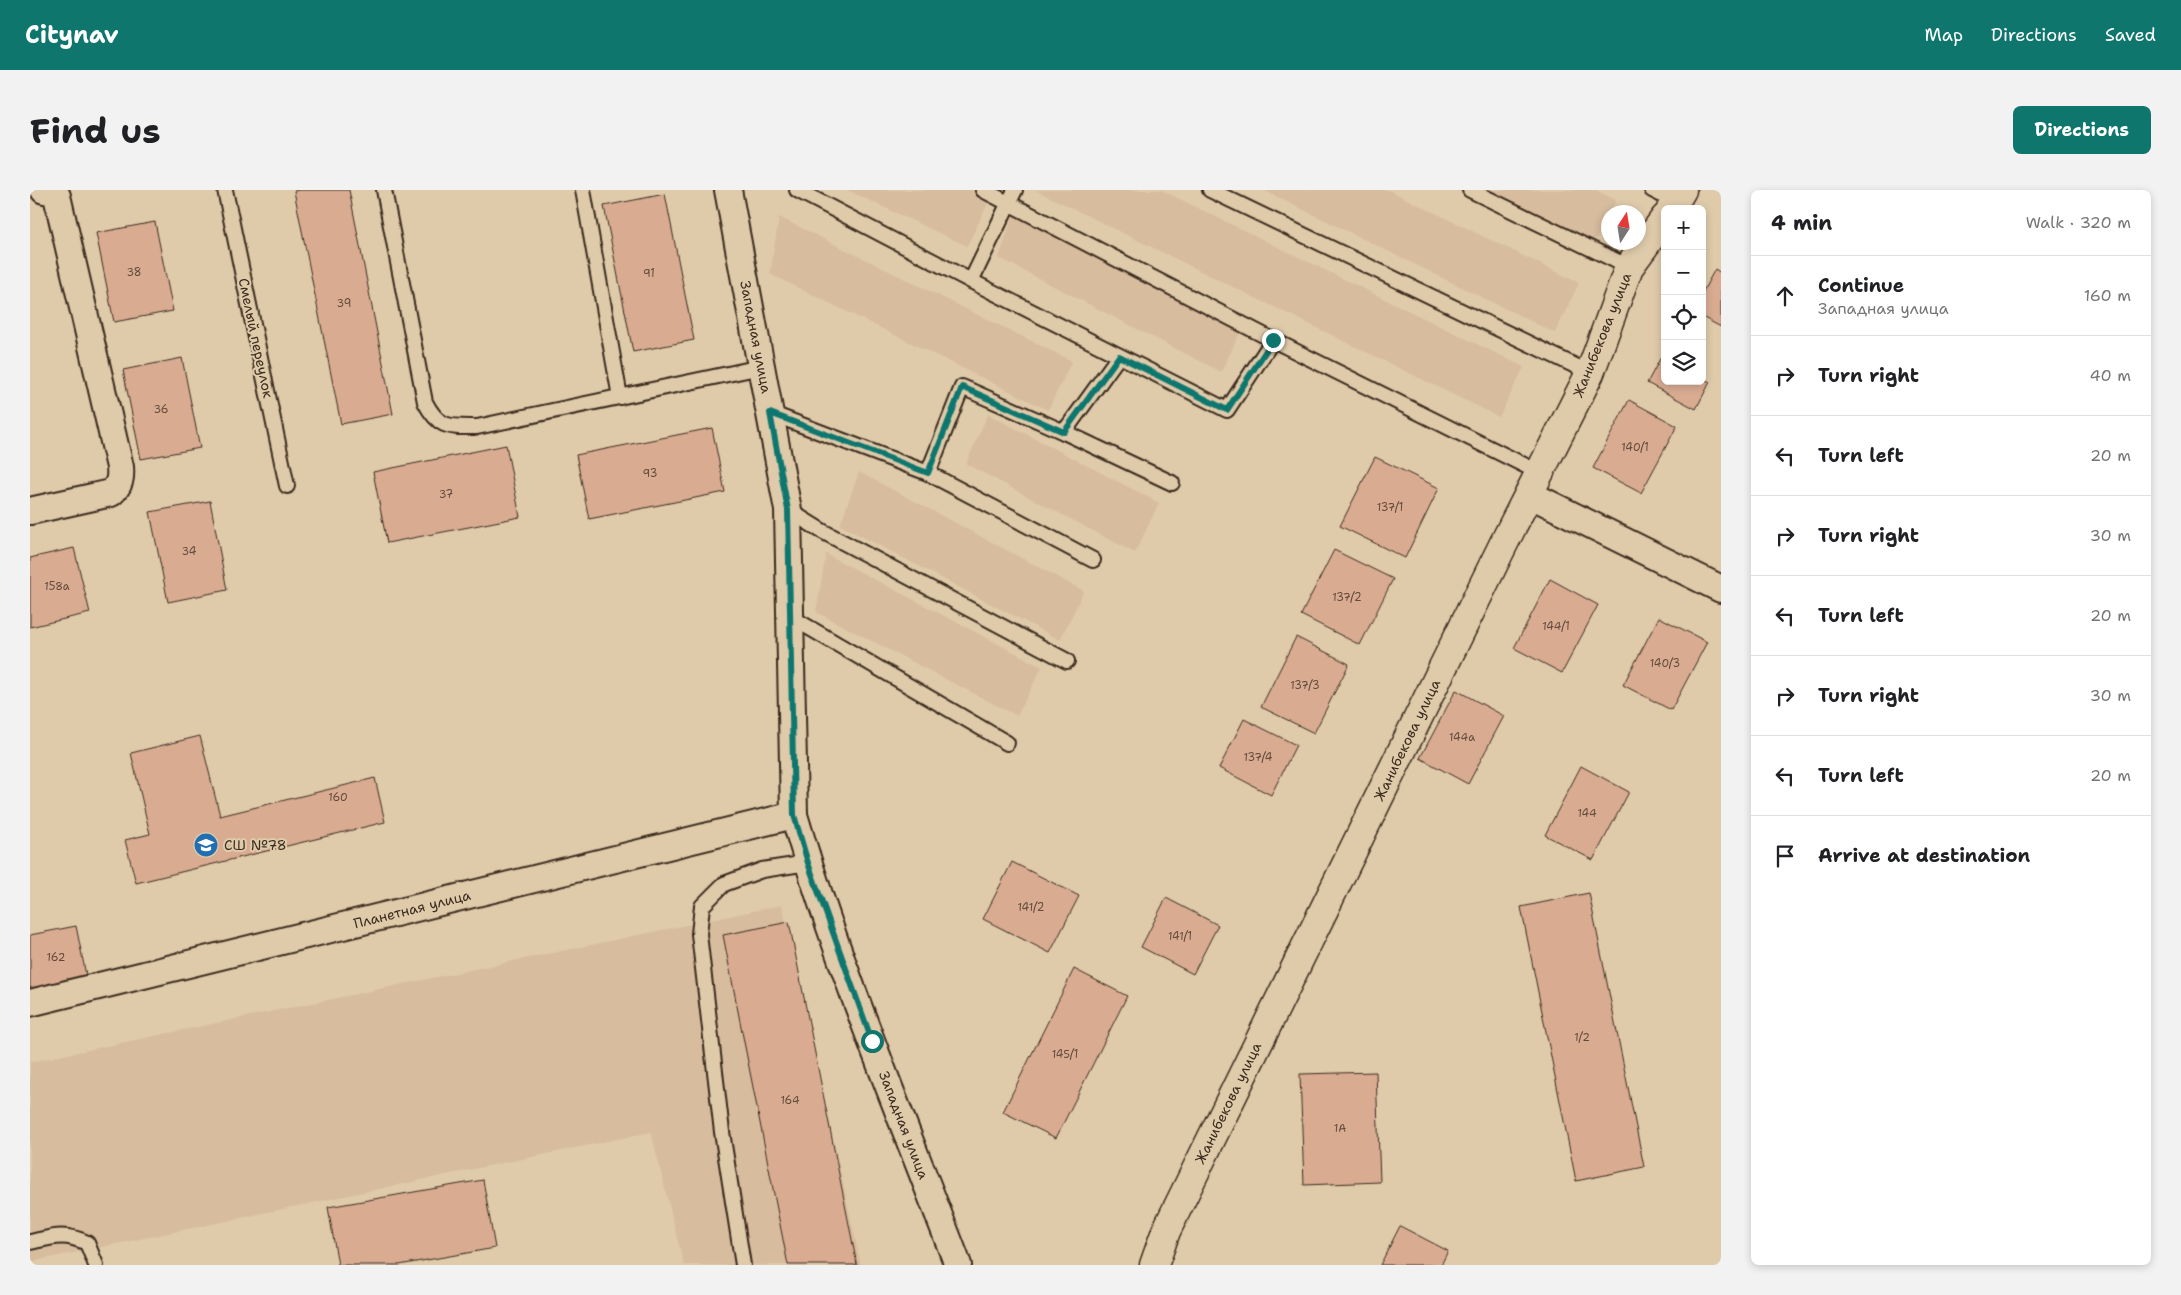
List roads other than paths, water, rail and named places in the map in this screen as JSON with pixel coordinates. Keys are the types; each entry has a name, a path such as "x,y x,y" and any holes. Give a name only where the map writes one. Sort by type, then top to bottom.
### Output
{"street":[{"path":"30,192 38,190"},
{"path":"30,511 112,493 119,487 120,476 118,457 57,196 50,191 44,190"},
{"name":"Западная улица","path":"728,190 788,510 794,815 808,863 872,1041 958,1265"},
{"name":"Жанибекова улица","path":"1154,1265 1166,1231 1590,373 1629,266 1661,223"},
{"path":"1534,484 1721,588"},
{"name":"Планетная улица","path":"30,1003 794,815"}],"lane":[{"name":"Смелый переулок","path":"225,190 287,486"},
{"path":"384,190 426,402 433,418 451,427 477,427 761,367"},
{"path":"583,190 620,397"},
{"path":"797,190 970,281 1227,410 1273,340"},
{"path":"983,190 1273,340 1534,484"},
{"path":"970,281 1015,190"},
{"path":"1210,190 1590,373"},
{"path":"1470,190 1629,266"},
{"path":"1652,190 1674,205"},
{"path":"1064,432 1119,356"},
{"path":"928,473 962,387 1172,483"},
{"path":"770,413 928,473 1093,560"},
{"path":"788,510 822,531 1067,661"},
{"path":"789,616 1007,743"},
{"path":"743,1265 722,1132 700,934 702,906 724,884 762,870 808,863"},
{"path":"30,1242 59,1235 75,1237 87,1242 96,1265"}],"place":[{"name":"СШ №78","path":"206,845"}]}
